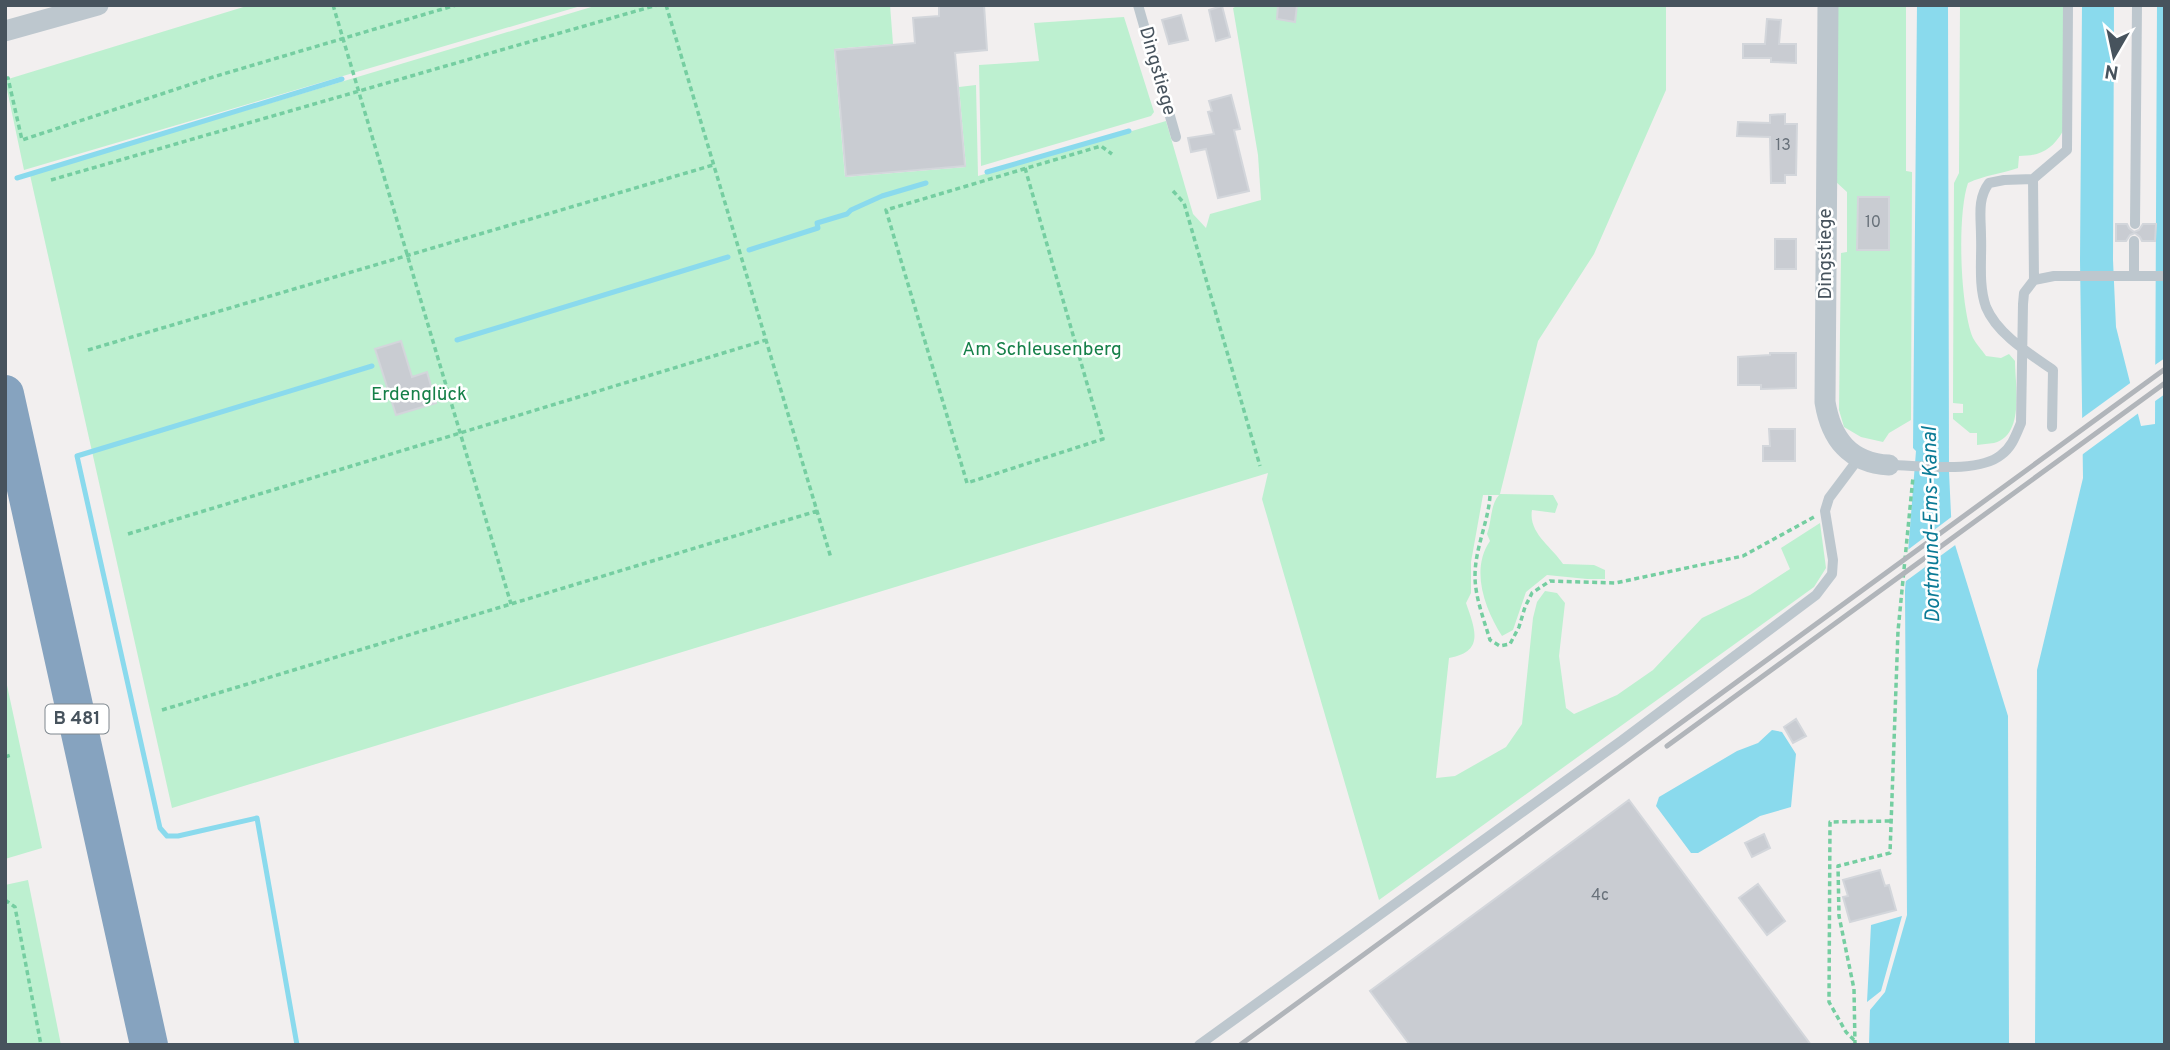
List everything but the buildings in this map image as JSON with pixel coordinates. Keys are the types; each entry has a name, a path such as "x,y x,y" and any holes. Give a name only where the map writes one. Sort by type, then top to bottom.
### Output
{"highway":[{"name":"B 481","path":"5,394 149,1045"}],"street":[{"path":"5,31 98,5"},
{"name":"Dingstiege","path":"1828,5 1825,402 1833,432 1842,445 1859,458"},
{"path":"1859,458 1874,464 1889,465"}],"lane":[{"name":"Dingstiege","path":"1139,5 1176,137"},
{"path":"2053,427 2053,370 1996,323 1986,307 1982,289 1981,199 1989,183 2033,179 2067,150 2068,5"},
{"path":"2134,224 2137,5"},
{"path":"1889,465 1914,471 1975,465 2004,454 2014,440 2021,423 2024,293 2034,279 2033,179"},
{"path":"2134,241 2134,276"},
{"path":"2034,279 2054,276 2160,276"},
{"path":"1199,1045 1621,741 1816,595 1832,574 1833,560 1825,511 1829,498 1859,458"}],"path":[{"path":"333,5 512,604"},
{"path":"5,79 8,78 22,140 213,77 456,5"},
{"path":"51,180 657,5"},
{"path":"666,5 831,558"},
{"path":"1025,168 1103,439 967,483 886,210 1025,168 1101,146 1112,154"},
{"path":"88,350 713,164"},
{"path":"1173,191 1184,203 1261,466"},
{"path":"128,534 766,340"},
{"path":"1855,1042 1854,989 1839,916 1838,866 1890,853 1898,631 1914,471"},
{"path":"1490,496 1489,516 1479,545 1475,577 1490,640 1500,646 1510,644 1532,593 1549,581 1615,583 1743,556 1825,511"},
{"path":"162,710 817,511"},
{"path":"5,757 11,755"},
{"path":"1855,1042 1829,1002 1830,822 1892,821"},
{"path":"5,900 15,907 41,1045"}],"green space":[{"path":"250,5 584,5 24,170 5,80"},
{"path":"598,5 890,5 893,44 834,49 845,177 966,167 959,87 976,85 978,176 1166,121 1193,214 1206,228 1210,214 1261,200 1258,155 1233,8 1239,5 1666,5 1666,90 1594,254 1538,341 1500,494 1553,495 1558,504 1555,513 1532,510 1537,533 1563,564 1594,565 1605,570 1605,579 1547,575 1526,592 1513,630 1502,636 1485,602 1481,577 1484,552 1490,541 1487,534 1499,495 1483,495 1471,562 1471,593 1466,603 1474,630 1473,645 1468,651 1449,658 1436,778 1455,776 1506,747 1522,724 1533,618 1537,602 1545,591 1557,593 1565,603 1559,656 1566,708 1574,714 1617,695 1653,670 1702,618 1750,595 1790,569 1781,548 1820,523 1826,568 1814,587 1379,900 1262,499 1268,473 172,808 30,175"},
{"path":"1835,5 1906,5 1906,171 1912,172 1911,420 1889,433 1883,442 1861,437 1844,427 1839,410 1841,253 1847,252 1847,192 1835,181"},
{"path":"1960,5 2063,5 2063,131 2045,151 2019,156 2018,168 1968,183 1965,198 1961,238 1963,284 1969,324 1973,338 1986,356 2001,358 2009,354 2015,361 2017,395 2014,420 2004,438 1994,443 1977,445 1977,433 1970,433 1953,419 1953,413 1963,413 1963,404 1953,403 1954,183 1959,173"},
{"path":"1124,17 1154,112 1151,116 981,166 979,65 1039,61 1034,23"},
{"path":"5,676 42,848 5,859"},
{"path":"28,880 61,1045 5,1045 5,885"}],"water":[{"name":"Dortmund-Ems-Kanal","path":"1917,5 1948,5 1949,472 1952,535 2008,716 2009,1045 1869,1045 1870,1010 1885,992 1907,915 1905,591 1916,451 1913,448"},
{"path":"2082,5 2114,5 2113,260 2116,327 2141,426 2155,424 2157,5 2165,5 2165,1045 2035,1045 2037,670 2083,478 2080,260"},
{"path":"1772,730 1782,732 1796,754 1791,807 1760,816 1698,853 1691,853 1656,806 1659,797 1737,751 1758,743"},
{"path":"1902,916 1881,991 1867,1002 1871,925"}],"pier":[{"path":"2165,358 2165,394 2151,404 2152,367"},
{"path":"2133,381 2140,412 2079,457 2078,421"},
{"path":"1954,515 1958,543 1902,584 1905,552"}],"waterway":[{"path":"17,178 342,79"},
{"path":"987,172 1129,131"},
{"path":"749,250 818,228 817,223 847,214 882,196 926,183"},
{"path":"457,340 728,257"},
{"path":"297,1045 257,818 178,836 167,836 160,828 77,456 372,366"}],"railway":[{"path":"1240,1045 2165,369"},
{"path":"1667,746 2165,383"}],"park label":[{"name":"Am Schleusenberg","path":"1042,350"},
{"name":"Erdenglück","path":"419,395"}]}
